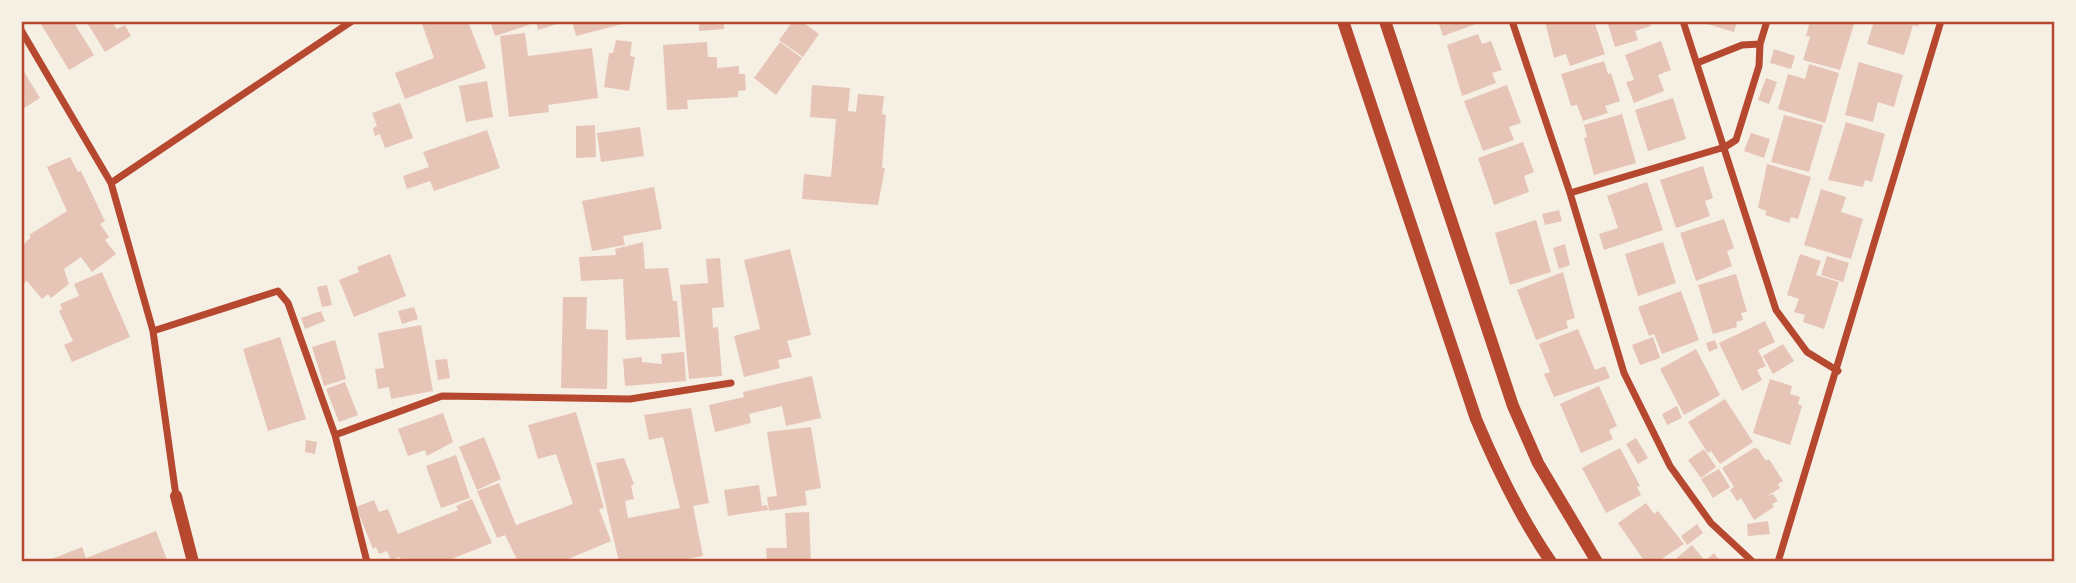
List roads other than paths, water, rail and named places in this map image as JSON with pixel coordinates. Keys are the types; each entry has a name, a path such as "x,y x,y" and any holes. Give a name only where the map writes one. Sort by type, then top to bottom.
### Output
{"street":[{"path":"111,183 352,21"},
{"path":"1343,21 1476,419 1500,476 1530,531 1551,562"},
{"path":"1385,21 1513,406 1538,463 1597,562"},
{"path":"1512,21 1630,384 1670,466 1710,523 1754,562"},
{"path":"1683,21 1776,310 1807,352 1838,371"},
{"path":"1570,193 1725,147 1736,140 1759,66 1760,44 1767,21"},
{"path":"1778,562 1838,371 1941,21"},
{"path":"21,30 111,183 153,331 176,496 193,562"},
{"path":"1697,63 1742,45 1760,44"},
{"path":"153,331 278,290 288,303 335,435 367,562"},
{"path":"335,435 442,396 630,399 731,383"}]}
